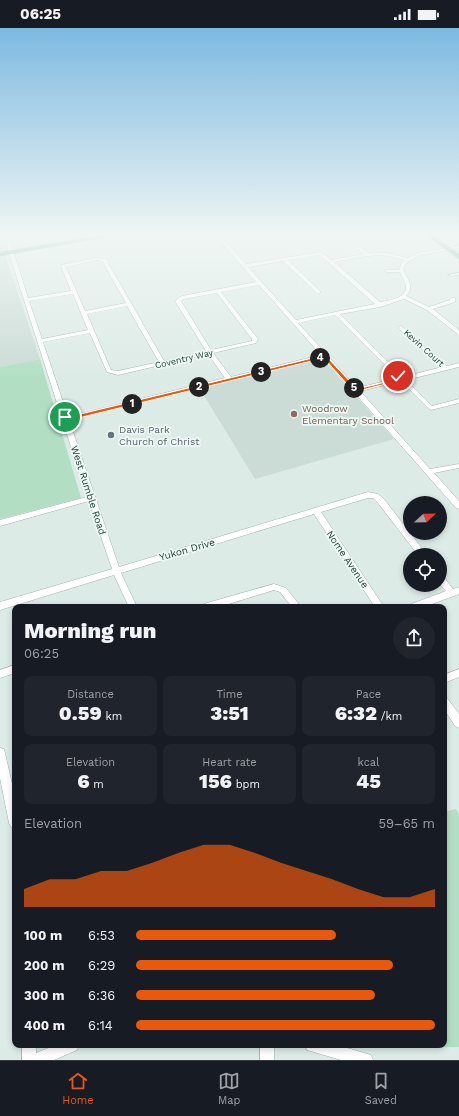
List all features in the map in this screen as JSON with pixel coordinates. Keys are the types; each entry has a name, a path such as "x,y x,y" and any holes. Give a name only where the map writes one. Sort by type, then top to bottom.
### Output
{"street":[{"name":"West Rumble Road","path":"20,281 116,570 132,604"},
{"path":"40,341 91,331 68,281"},
{"path":"116,281 162,364"},
{"path":"307,281 318,292"},
{"path":"353,281 380,305"},
{"path":"294,322 397,301 404,297 409,287 406,281"},
{"path":"228,379 209,353 178,302 179,300 260,283 459,506"},
{"name":"Coventry Way","path":"91,331 109,371 113,373 162,364 250,344 254,341 252,335 218,291"},
{"path":"26,300 73,292"},
{"path":"404,297 429,309 459,333"},
{"path":"429,309 453,301 453,299"},
{"path":"83,313 129,304"},
{"path":"336,313 431,408 459,400"},
{"name":"Kevin Court","path":"402,328 446,368"},
{"path":"66,419 325,356"},
{"path":"356,390 459,365"},
{"path":"429,472 459,466"},
{"name":"Yukon Drive","path":"0,606 366,496 374,496 381,500 418,548"},
{"path":"0,523 92,498"},
{"name":"Nome Avenue","path":"316,511 378,604"},
{"path":"422,604 455,591 447,584"},
{"path":"216,604 270,587 279,588 287,592 295,604"},
{"path":"0,674 12,670"},
{"path":"447,678 459,673"},
{"path":"447,705 459,723"},
{"path":"0,753 12,809"},
{"path":"29,1048 29,1060"},
{"path":"37,1060 65,1048"},
{"path":"267,1048 267,1060"},
{"path":"323,1048 366,1060"}],"shaded area":[{"path":"0,281 14,281 40,359 0,367"},
{"name":"Woodrow Elementary School","path":"323,359 394,439 255,479 200,389"}],"green space":[{"path":"40,359 81,498 0,519 0,367"},
{"path":"456,809 459,814 459,1047 447,1047 447,811"}],"place":[{"name":"Woodrow Elementary School","path":"294,414"},
{"name":"Davis Park Church of Christ","path":"111,435"}],"route":[{"path":"65,417 66,419 325,356 356,390 402,379 398,376"}]}
